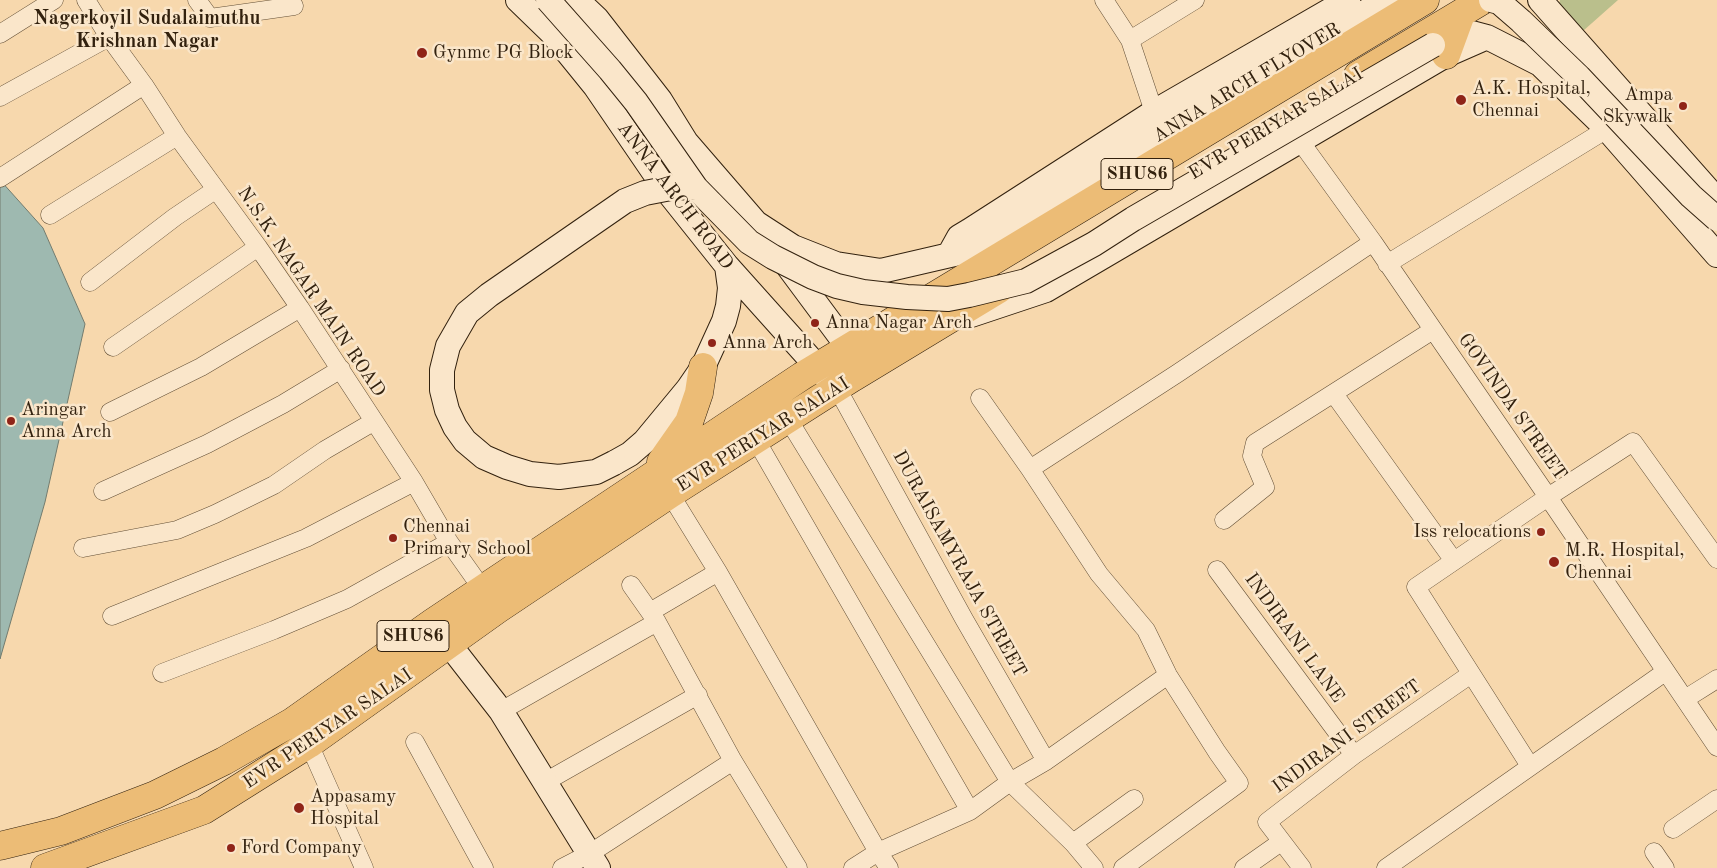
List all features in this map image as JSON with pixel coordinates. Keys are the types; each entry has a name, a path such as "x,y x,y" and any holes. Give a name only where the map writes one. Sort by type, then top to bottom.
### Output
{"main road":[{"name":"ANNA ARCH ROAD","path":"518,0 552,33 595,86 650,166 727,266 837,388"},
{"path":"548,0 636,102 696,188 749,242 813,277 837,286 864,292 907,298 948,299 1026,281 1094,244 1133,219 1453,31 1476,33 1540,64 1607,129 1717,255"},
{"path":"577,0 597,19 654,93 686,142 756,223 865,371"},
{"path":"756,223 793,247 836,264 881,271 950,255 959,237 1154,112 1348,0"},
{"name":"ANNA ARCH FLYOVER","path":"950,255 985,243 1358,15 1392,0"},
{"name":"EVR PERIYAR SALAI","path":"46,868 204,810 309,744 451,644 490,600 648,479 744,414 817,366 1425,0"},
{"path":"1491,0 1499,2 1521,21 1579,77 1691,196 1717,219"},
{"path":"1540,0 1717,200"},
{"path":"936,326 1046,290 1339,117 1453,31"},
{"name":"EVR PERIYAR SALAI","path":"0,846 61,832 155,795 224,761 292,722 432,623 490,600 670,494 936,326 1453,31"},
{"path":"1540,64 1572,37"},
{"path":"650,166 686,142"},
{"path":"686,215 722,184"},
{"path":"696,188 676,187 645,193 618,205 489,295 467,313 448,346 442,370 442,390 447,410 455,427 465,441 484,457 530,474 559,477 596,472 630,454 644,441 688,389 703,367 724,321 728,306 730,288 727,266"},
{"path":"964,278 985,243"},
{"path":"648,479 679,438 688,422 699,393 703,367"},
{"path":"432,623 451,644 501,711 593,861"}],"street":[{"path":"0,34 54,0"},
{"name":"N.S.K. NAGAR MAIN ROAD","path":"86,0 108,37 144,84 177,136 300,308 414,482 449,542 490,600"},
{"path":"197,0 210,18 294,6 286,0"},
{"path":"1104,0 1130,40 1154,112"},
{"path":"1130,40 1195,0"},
{"path":"0,97 108,37"},
{"path":"0,178 144,84"},
{"path":"1387,264 1607,129"},
{"path":"50,215 177,136"},
{"name":"GOVINDA STREET","path":"1300,141 1373,242 1717,747"},
{"path":"90,282 215,190"},
{"path":"1030,469 1178,373 1373,242"},
{"path":"113,346 258,247"},
{"path":"110,412 201,366 300,308"},
{"path":"1224,520 1265,487 1252,456 1256,443 1433,330"},
{"path":"103,491 207,444 283,404 341,369"},
{"name":"DURAISAMYRAJA STREET","path":"837,388 964,619 1046,761"},
{"path":"1334,394 1454,560"},
{"path":"980,398 1030,469 1099,574 1146,630 1168,675 1239,783 1123,868"},
{"path":"788,419 1010,782 1072,843 1094,868"},
{"path":"83,548 177,530 215,514 274,485 325,450 373,422"},
{"path":"756,440 970,811"},
{"path":"1530,766 1416,587 1633,442 1717,559"},
{"path":"112,616 306,538 414,482"},
{"path":"670,494 718,572 878,852 889,868"},
{"path":"162,673 274,630 347,599 449,542"},
{"name":"INDIRANI LANE","path":"1217,570 1354,755"},
{"path":"501,711 653,617 718,572"},
{"path":"631,586 653,617 734,761 798,868"},
{"path":"1386,868 1665,672"},
{"name":"INDIRANI STREET","path":"1302,868 1267,822 1354,755 1471,674"},
{"path":"853,868 878,852 970,811 1010,782 1046,761 1168,675"},
{"path":"1685,699 1717,679"},
{"path":"545,782 698,695"},
{"path":"415,742 484,868"},
{"path":"309,744 364,868"},
{"path":"562,868 593,861 734,761"},
{"path":"1072,843 1134,799"},
{"path":"1673,829 1717,799"},
{"path":"1244,868 1281,842"},
{"path":"1654,852 1665,868"}],"green space":[{"path":"1560,0 1618,0 1583,31 1559,4"}],"water":[{"path":"0,180 43,228 85,324 45,502 0,659"}],"place":[{"name":"Gynmc PG Block","path":"422,53"},
{"name":"A.K. Hospital, Chennai","path":"1461,100"},
{"name":"Ampa Skywalk","path":"1683,106"},
{"name":"Anna Nagar Arch","path":"815,323"},
{"name":"Anna Arch","path":"712,343"},
{"name":"Aringar Anna Arch","path":"11,421"},
{"name":"Iss relocations","path":"1541,532"},
{"name":"Chennai Primary School","path":"393,538"},
{"name":"M.R. Hospital, Chennai","path":"1554,562"},
{"name":"Appasamy Hospital","path":"299,808"},
{"name":"Ford Company","path":"231,848"}],"district":[{"name":"Nagerkoyil Sudalaimuthu Krishnan Nagar","path":"147,30"}]}
